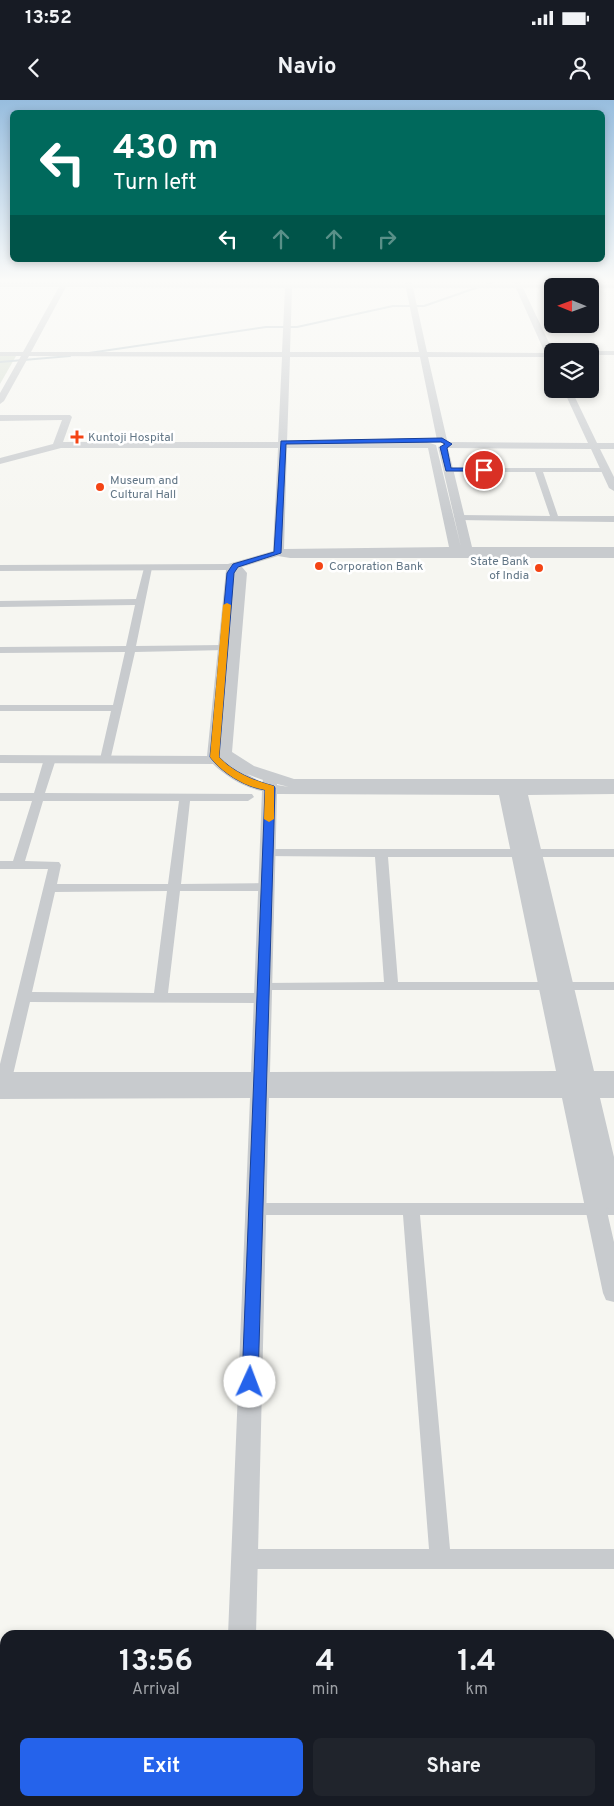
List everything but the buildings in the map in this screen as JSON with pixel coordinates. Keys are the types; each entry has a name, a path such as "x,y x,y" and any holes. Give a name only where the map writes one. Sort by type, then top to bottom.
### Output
{"street":[{"path":"0,401 23,361"},
{"path":"278,553 286,361"},
{"path":"420,361 422,392"},
{"path":"421,361 462,552"},
{"path":"571,398 614,488"},
{"path":"0,418 67,417 58,444"},
{"path":"0,457 48,444 614,444"},
{"path":"0,461 58,444"},
{"path":"438,444 448,470 460,518 462,552"},
{"path":"448,470 606,470"},
{"path":"538,470 555,519"},
{"path":"460,518 614,519"},
{"path":"0,568 148,568 235,565 278,553 290,555 614,550"},
{"path":"462,552 614,554"},
{"path":"223,759 214,757 215,740 230,573 235,565"},
{"path":"235,565 240,573 223,759 224,767 257,786 270,784 284,791 512,788 614,790"},
{"path":"106,760 148,568"},
{"path":"0,604 140,602"},
{"path":"0,650 130,652"},
{"path":"0,655 223,651"},
{"path":"0,708 117,708"},
{"path":"0,759 223,759"},
{"path":"18,865 50,759"},
{"path":"512,788 614,783"},
{"path":"242,1630 270,784"},
{"path":"512,788 605,1209 614,1292"},
{"path":"0,797 248,797"},
{"path":"160,998 185,797"},
{"path":"268,853 614,852"},
{"path":"381,853 391,987"},
{"path":"0,865 55,865 1,1083 578,1085 614,1091"},
{"path":"49,888 267,887"},
{"path":"23,997 160,998 391,987 614,986"},
{"path":"578,1085 614,1078"},
{"path":"578,1085 614,1202"},
{"path":"256,1209 605,1209"},
{"path":"411,1209 440,1559"},
{"path":"244,1559 614,1559"}],"shaded area":[{"path":"0,361 13,361 0,384"}],"waterway":[{"path":"0,362 16,361"}],"slow traffic":[{"path":"227,605 214,757 224,767 257,786 270,788 269,819"}],"place":[{"name":"Kuntoji Hospital","path":"77,437"},
{"name":"Museum and Cultural Hall","path":"100,487"},
{"name":"Corporation Bank","path":"319,566"},
{"name":"State Bank of India","path":"539,568"}],"route":[{"path":"250,1382 270,788 257,786 224,767 214,757 230,573 235,565 278,553 283,442 426,442 442,440 449,444 443,447 448,470 484,470"}]}
